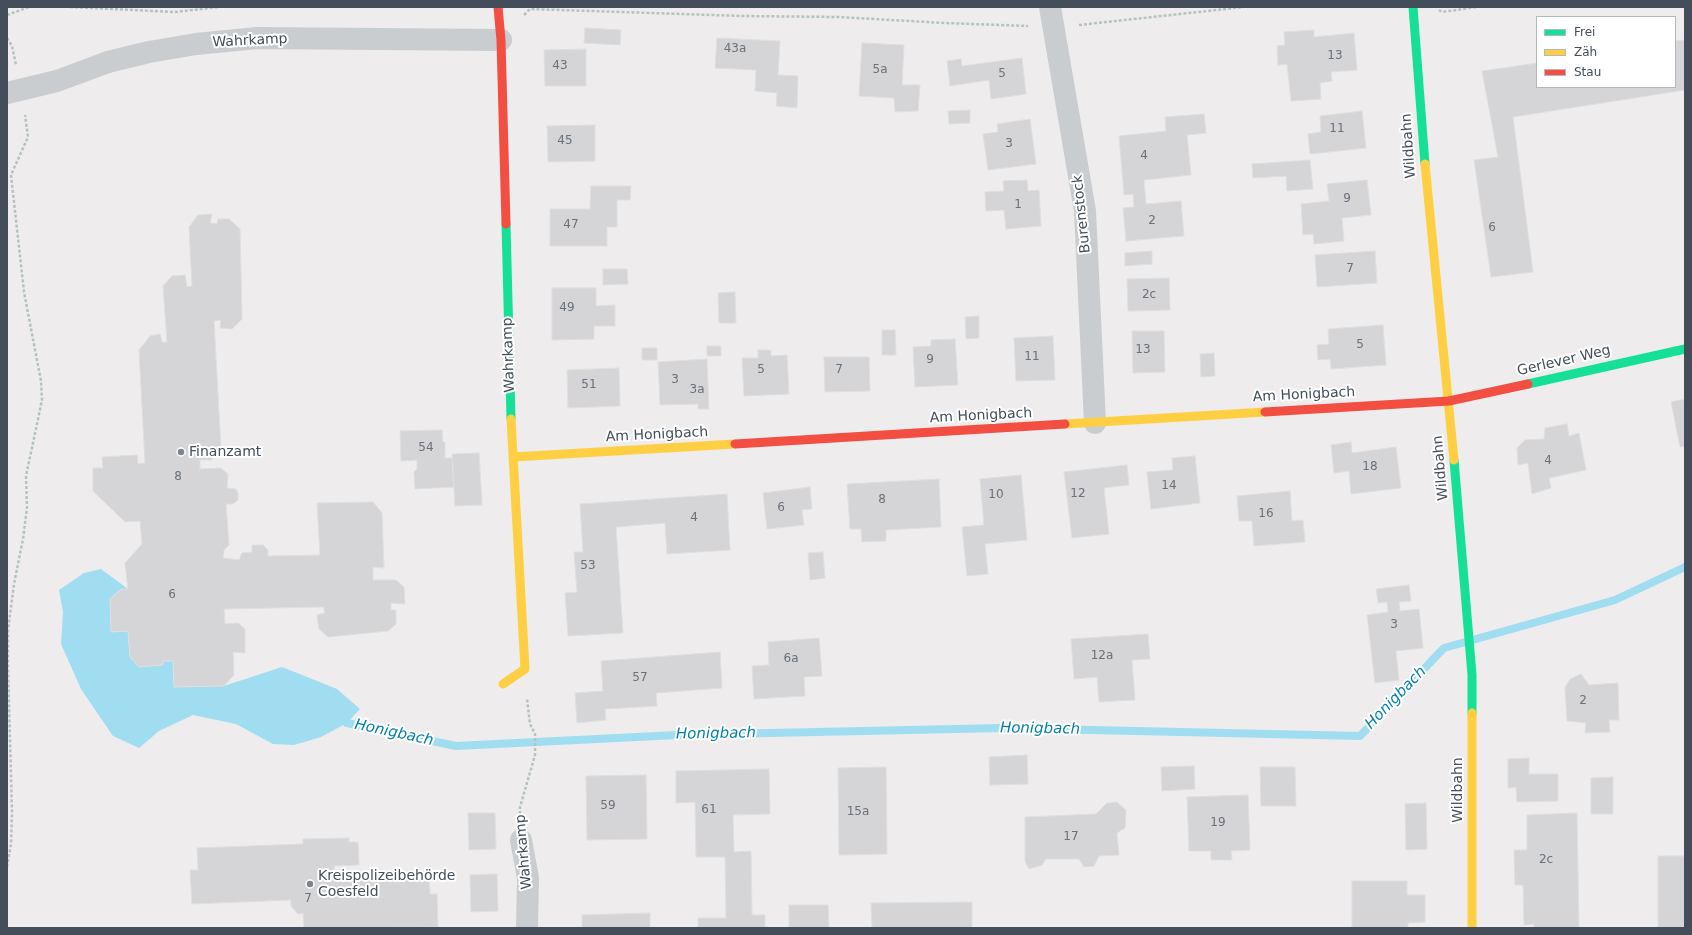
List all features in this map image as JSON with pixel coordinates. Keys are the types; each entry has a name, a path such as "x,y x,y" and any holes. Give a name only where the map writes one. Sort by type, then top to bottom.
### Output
{"street":[{"name":"Wahrkamp","path":"498,7 501,40 513,457 525,669"},
{"name":"Wildbahn","path":"1413,7 1425,170 1449,401 1472,674 1472,928"},
{"name":"Burenstock","path":"1051,17 1084,212 1095,423"},
{"name":"Wahrkamp","path":"15,91 57,81 108,62 148,52 196,44 257,38 501,40"},
{"name":"Gerlever Weg","path":"1449,401 1685,349"},
{"name":"Am Honigbach","path":"513,457 1449,401"},
{"path":"502,684 525,669"},
{"name":"Wahrkamp","path":"521,840 528,878 527,928"}],"path":[{"path":"7,15 29,7"},
{"path":"70,7 176,12 219,7"},
{"path":"530,9 743,16 838,17 944,23 1244,7"},
{"path":"1436,7 1442,12 1477,7"},
{"path":"7,867 11,844 12,812 8,630 27,508 26,476 42,400 41,381 24,292 11,175 28,136 15,91"},
{"name":"Wahrkamp","path":"521,840 520,807 535,755 535,734 530,724 525,669"}],"water":[{"path":"101,569 128,589 121,589 110,599 111,632 128,631 130,657 139,667 163,665 163,661 173,661 174,687 224,686 282,667 337,689 360,709 347,723 321,737 294,745 273,744 236,724 193,715 159,731 139,748 113,736 81,689 61,644 63,612 59,590 84,573"}],"building":[{"path":"585,28 621,30 620,45 584,43"},
{"path":"1314,30 1314,37 1354,33 1357,70 1331,72 1332,81 1320,83 1321,99 1291,101 1287,64 1278,65 1277,46 1285,45 1284,32"},
{"path":"717,38 780,41 778,75 798,76 797,108 776,106 777,93 755,91 756,70 715,68"},
{"path":"1685,40 1685,90 1513,117 1533,272 1491,277 1474,160 1498,157 1482,71 1536,63 1536,88 1676,88 1676,41"},
{"path":"862,43 904,45 902,85 920,85 918,111 895,112 894,98 859,96"},
{"path":"586,49 586,86 545,86 544,50"},
{"path":"1022,58 1026,94 991,99 989,80 950,86 947,61 961,59 962,66"},
{"path":"970,110 970,123 949,124 948,111"},
{"path":"1362,111 1366,148 1310,154 1308,134 1321,132 1320,116"},
{"path":"1204,114 1206,133 1187,135 1191,175 1144,180 1146,204 1181,201 1184,236 1126,241 1123,208 1134,207 1133,194 1124,195 1119,136 1166,131 1165,117"},
{"path":"1030,119 1036,164 988,170 983,134 998,132 997,124"},
{"path":"595,125 595,161 548,162 547,126"},
{"path":"1310,160 1313,189 1287,191 1286,176 1253,178 1252,164"},
{"path":"1027,180 1028,191 1039,190 1041,226 1006,229 1004,210 986,211 985,192 1004,191 1003,181"},
{"path":"1367,180 1371,215 1342,218 1344,241 1314,244 1313,234 1303,235 1301,204 1329,201 1327,184"},
{"path":"591,186 631,186 630,200 617,200 617,227 607,227 607,246 550,246 550,209 590,209"},
{"name":"Finanzamt","path":"212,214 210,223 217,224 218,219 229,219 240,229 242,319 232,329 220,328 221,320 214,321 221,449 211,460 200,460 200,469 221,468 228,474 227,488 236,489 238,493 238,500 233,504 226,504 229,545 224,550 223,558 239,560 242,553 252,552 252,545 263,545 268,550 268,556 320,555 317,503 373,502 382,513 384,568 373,567 373,580 396,580 404,587 405,604 391,603 391,610 396,610 396,624 388,631 328,637 319,629 317,615 325,613 323,607 224,609 225,624 238,623 245,629 245,653 233,652 234,675 224,686 174,687 173,661 163,661 163,665 139,667 130,657 128,631 111,632 110,599 121,589 128,589 125,563 142,544 140,521 125,522 93,491 93,468 103,468 102,457 137,455 138,464 145,463 139,350 150,336 160,334 162,342 167,342 163,286 172,276 185,275 187,287 192,286 189,227 198,215"},
{"path":"1152,251 1152,264 1125,266 1125,253"},
{"path":"1375,251 1377,283 1317,287 1315,255"},
{"path":"603,269 627,269 628,284 603,285"},
{"path":"1169,278 1170,310 1128,311 1127,279"},
{"path":"552,288 596,288 596,306 615,305 615,326 594,326 594,339 552,340"},
{"path":"735,292 736,323 719,323 718,293"},
{"path":"979,316 979,338 966,339 965,317"},
{"path":"1383,325 1386,365 1331,369 1330,359 1318,360 1317,345 1329,344 1328,329"},
{"path":"882,330 895,330 896,355 882,355"},
{"path":"1132,331 1164,331 1165,372 1133,373"},
{"path":"1053,336 1055,380 1016,381 1014,338"},
{"path":"955,339 958,385 915,387 913,347 931,346 931,340"},
{"path":"707,346 721,346 721,356 707,356"},
{"path":"642,348 657,348 657,360 642,360"},
{"path":"758,350 771,350 771,356 787,355 789,394 744,396 742,358 758,358"},
{"path":"1214,353 1215,376 1201,377 1200,354"},
{"path":"824,357 869,357 870,391 825,392"},
{"path":"707,359 709,409 698,409 698,404 660,405 658,362"},
{"path":"619,368 620,406 568,408 567,370"},
{"path":"1685,399 1685,446 1680,447 1671,402"},
{"path":"1567,424 1569,436 1579,433 1586,470 1549,478 1551,488 1532,494 1528,463 1518,465 1517,448 1525,440 1544,439 1545,428"},
{"path":"442,430 443,442 445,442 445,458 452,458 454,487 415,489 414,472 417,469 417,460 401,461 400,431"},
{"path":"1351,442 1352,453 1396,447 1401,488 1351,494 1349,471 1334,473 1331,445"},
{"path":"479,453 482,505 455,506 452,454"},
{"path":"1195,456 1200,503 1151,509 1147,472 1173,470 1172,458"},
{"path":"1127,465 1129,485 1104,488 1109,534 1072,538 1064,472"},
{"path":"1021,475 1027,540 985,544 988,574 967,576 962,527 984,525 980,479"},
{"path":"939,479 941,527 886,530 886,541 862,542 861,529 850,529 847,484"},
{"path":"810,487 812,509 802,510 804,525 767,529 763,493"},
{"path":"1290,491 1292,521 1303,520 1305,542 1254,546 1252,521 1239,521 1237,496"},
{"path":"727,494 730,550 667,554 665,523 616,527 623,633 568,636 565,593 577,592 574,552 583,552 580,504"},
{"path":"823,552 825,578 810,580 808,553"},
{"path":"1409,585 1411,601 1399,602 1400,611 1419,609 1423,648 1396,651 1399,680 1375,683 1367,615 1388,612 1387,602 1378,603 1376,589"},
{"path":"1148,634 1150,659 1132,660 1135,700 1099,702 1097,677 1074,679 1071,639"},
{"path":"819,638 822,676 804,677 805,696 754,699 752,666 769,665 768,642"},
{"path":"720,652 722,688 656,693 657,706 605,709 606,720 577,723 575,693 603,691 601,661"},
{"path":"1581,674 1589,685 1618,683 1619,720 1609,720 1610,732 1585,733 1586,723 1567,721 1565,688 1570,679"},
{"path":"1027,755 1028,784 990,785 989,757"},
{"path":"1529,758 1529,774 1558,774 1558,801 1517,802 1516,787 1508,788 1508,759"},
{"path":"1194,766 1195,789 1162,791 1161,767"},
{"path":"886,767 887,854 839,855 838,768"},
{"path":"1260,767 1295,767 1296,806 1261,806"},
{"path":"769,769 770,814 733,815 734,852 751,851 752,915 765,915 765,928 698,928 698,918 726,918 725,857 696,857 695,802 676,803 676,771"},
{"path":"646,775 647,839 587,840 586,776"},
{"path":"1613,777 1613,814 1591,814 1591,778"},
{"path":"1248,795 1250,850 1231,851 1232,860 1211,860 1211,851 1189,851 1187,797"},
{"path":"1117,802 1126,810 1125,828 1117,833 1119,855 1099,856 1094,866 1084,867 1079,859 1046,859 1042,865 1029,869 1025,861 1025,817 1096,814 1107,803"},
{"path":"1426,803 1427,849 1406,850 1405,804"},
{"path":"468,813 495,813 496,849 469,850"},
{"path":"1577,813 1579,928 1534,928 1534,924 1524,925 1523,885 1515,885 1514,850 1527,850 1527,815"},
{"name":"Kreispolizeibehörde Coesfeld","path":"349,838 349,842 358,842 359,865 334,866 335,874 429,871 430,894 437,894 438,927 304,928 303,913 298,914 291,906 291,900 192,904 190,870 198,870 197,848 303,844 303,839"},
{"path":"1658,856 1685,856 1685,928 1658,928"},
{"path":"497,874 498,911 471,912 470,875"},
{"path":"1352,881 1407,881 1407,895 1425,895 1425,922 1408,923 1408,928 1352,928"},
{"path":"972,902 972,928 872,928 871,903"},
{"path":"789,905 828,905 829,928 789,928"},
{"path":"650,913 650,928 582,928 582,915"}],"waterway":[{"name":"Honigbach","path":"347,723 456,746 677,735 1002,728 1360,736 1444,648 1615,600 1685,567"}],"traffic: fast":[{"path":"1413,7 1425,164"},
{"path":"506,224 511,419"},
{"path":"1528,384 1685,349"},
{"path":"1454,460 1472,675 1472,713"}],"traffic: slow":[{"path":"1425,164 1454,460"},
{"path":"1065,424 1265,412"},
{"path":"503,684 525,669 511,419"},
{"path":"513,457 735,444"},
{"path":"1472,713 1472,928"}],"traffic: jam":[{"path":"498,7 501,40 506,224"},
{"path":"1265,412 1449,401 1528,384"},
{"path":"735,444 1065,424"}],"place":[{"name":"Finanzamt","path":"181,452"},
{"name":"Kreispolizeibehörde Coesfeld","path":"310,884"}]}
